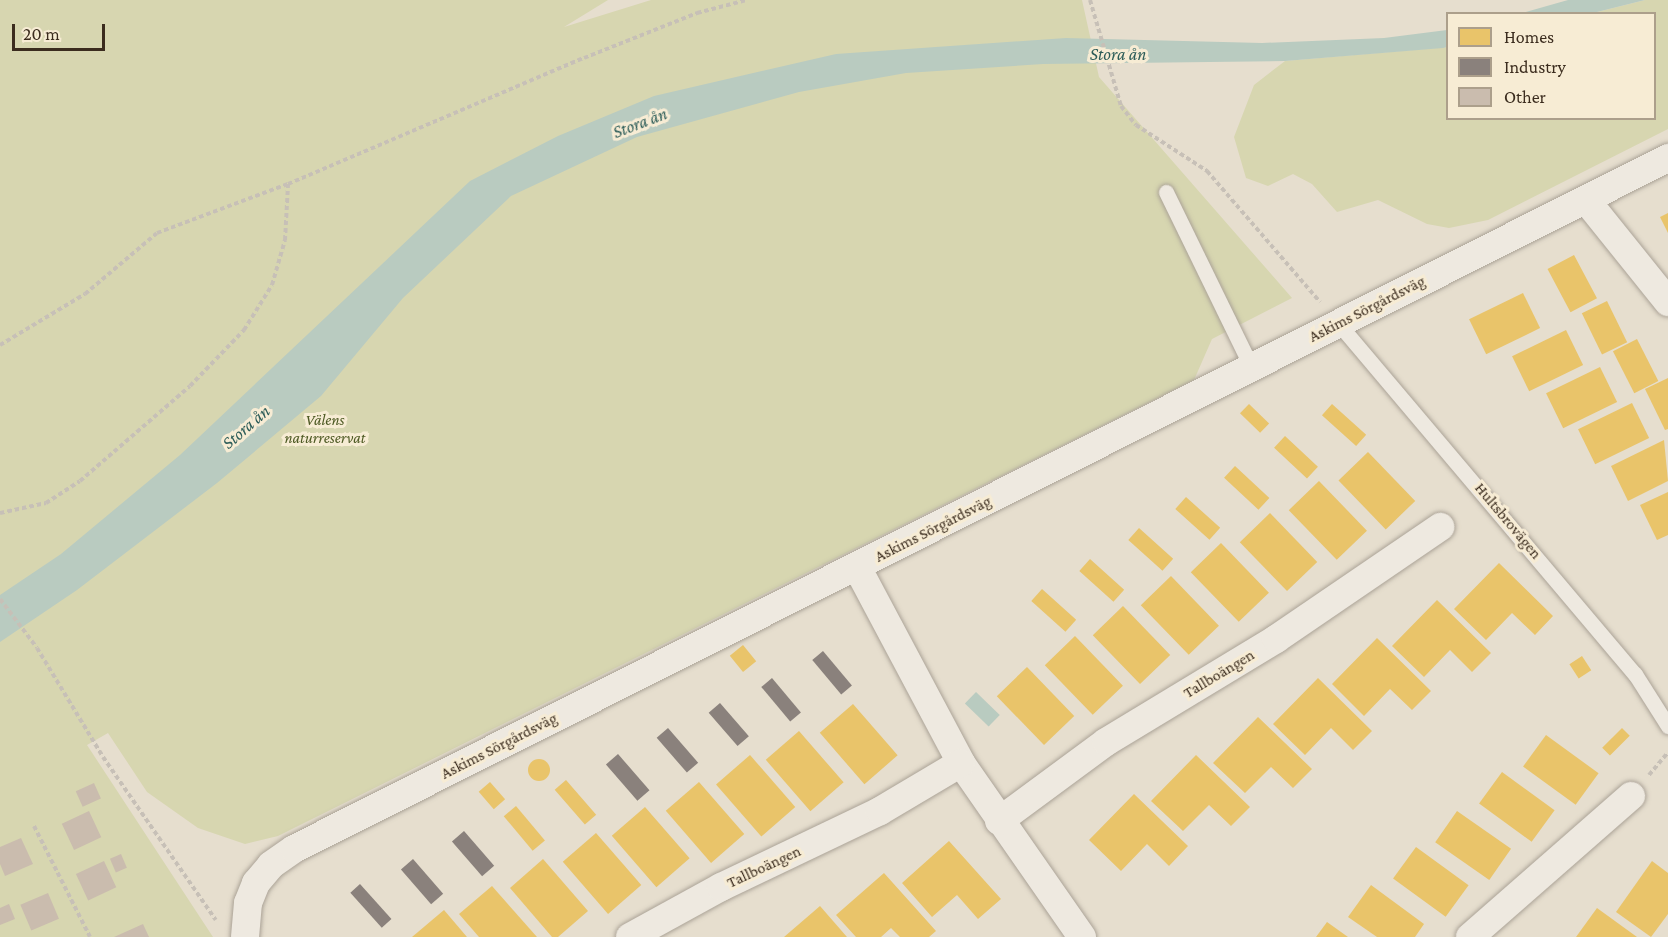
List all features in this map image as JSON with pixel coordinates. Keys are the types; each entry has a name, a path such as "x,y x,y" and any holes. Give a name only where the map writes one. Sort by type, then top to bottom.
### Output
{"street":[{"name":"Askims Sörgårdsväg","path":"244,931 256,883 271,865 294,849 1668,159"},
{"path":"1586,200 1668,302"},
{"name":"Tallboängen","path":"999,820 1106,742 1276,639 1440,527"},
{"path":"857,567 961,763 1082,937"},
{"name":"Tallboängen","path":"630,937 721,887 879,811 961,763"},
{"path":"1470,937 1631,796"}],"lane":[{"path":"1166,192 1252,368"},
{"name":"Hultsbrovägen","path":"1338,323 1635,674 1668,726"}],"path":[{"path":"0,345 85,294 157,233 288,184 584,58 697,14 747,0"},
{"path":"1090,0 1099,20 1113,84 1121,106 1136,125 1207,171 1338,323"},
{"path":"0,513 46,503 80,481 190,386 244,330 272,285 285,240 288,184"},
{"path":"0,599 37,648 103,757 212,919 244,931"},
{"path":"34,826 90,937"}],"green space":[{"name":"Välens naturreservat","path":"0,0 608,0 564,27 651,0 1082,0 1099,77 1292,298 1212,339 1194,380 278,836 245,844 198,828 147,792 108,733 87,745 213,937 0,937"},
{"path":"1645,0 1668,0 1668,129 1488,220 1449,228 1427,224 1378,200 1337,212 1312,184 1293,174 1268,186 1246,178 1234,137 1254,85 1285,61 1446,47 1446,120 1656,120 1656,12 1597,12"}],"water":[{"path":"1568,0 1645,0 1597,12 1526,12"},
{"name":"Stora ån","path":"1446,30 1446,47 1285,61 1043,64 906,73 799,92 637,137 511,196 403,298 321,396 217,483 77,590 0,642 0,595 61,554 180,455 470,181 558,136 654,96 836,54 1066,38 1262,43 1384,38"},
{"path":"976,692 1000,715 989,726 965,704"}],"building: Homes":[{"path":"1668,213 1668,233 1660,217"},
{"path":"1574,255 1597,298 1571,312 1548,269"},
{"path":"1523,293 1540,328 1486,354 1469,319"},
{"path":"1607,301 1627,342 1602,355 1582,313"},
{"path":"1566,330 1583,365 1529,391 1512,356"},
{"path":"1637,339 1658,381 1634,393 1613,351"},
{"path":"1600,367 1617,402 1563,428 1546,393"},
{"path":"1668,378 1668,429 1665,430 1645,389"},
{"path":"1632,403 1649,438 1595,464 1578,429"},
{"path":"1249,404 1269,423 1260,433 1240,413"},
{"path":"1332,404 1366,435 1356,446 1322,415"},
{"path":"1285,436 1318,467 1307,478 1274,448"},
{"path":"1664,440 1668,481 1628,501 1611,466"},
{"path":"1368,452 1415,501 1386,529 1339,480"},
{"path":"1235,466 1269,498 1258,510 1224,478"},
{"path":"1319,481 1367,531 1337,560 1289,510"},
{"path":"1668,492 1668,535 1657,540 1640,505"},
{"path":"1186,497 1220,528 1209,540 1175,509"},
{"path":"1270,513 1317,562 1287,591 1240,542"},
{"path":"1139,528 1173,559 1162,571 1128,540"},
{"path":"1221,543 1269,593 1239,622 1191,572"},
{"path":"1090,559 1124,590 1113,602 1079,571"},
{"path":"1499,563 1553,616 1535,635 1512,613 1486,640 1454,609"},
{"path":"1171,576 1219,626 1189,655 1141,605"},
{"path":"1042,589 1076,620 1065,632 1031,601"},
{"path":"1437,600 1491,653 1472,672 1450,650 1424,677 1392,646"},
{"path":"1123,606 1170,655 1140,684 1093,635"},
{"path":"1075,636 1123,686 1093,715 1045,665"},
{"path":"1377,638 1431,691 1412,710 1390,689 1364,716 1332,684"},
{"path":"743,645 756,661 743,672 730,656"},
{"path":"1582,656 1591,670 1579,678 1569,664"},
{"path":"1027,667 1074,716 1044,745 997,696"},
{"path":"1318,678 1372,731 1353,750 1331,728 1305,755 1273,724"},
{"path":"853,704 898,755 864,784 820,733"},
{"path":"1258,717 1312,769 1293,788 1271,767 1245,793 1213,763"},
{"path":"1622,728 1630,736 1610,756 1602,748"},
{"path":"799,731 844,782 810,811 766,760"},
{"path":"1546,735 1599,773 1576,805 1523,767"},
{"path":"750,755 795,807 761,837 716,785"},
{"path":"1196,755 1250,807 1231,826 1209,805 1183,831 1151,801"},
{"path":"535,759 543,759 550,766 550,774 543,781 535,781 528,774 528,766"},
{"path":"1502,772 1555,810 1532,842 1479,804"},
{"path":"566,780 596,815 585,825 555,790"},
{"path":"490,782 505,799 494,809 479,792"},
{"path":"699,782 744,834 711,863 666,811"},
{"path":"1134,794 1188,846 1169,866 1147,844 1121,871 1089,840"},
{"path":"516,806 545,840 533,851 504,816"},
{"path":"645,807 690,858 656,887 612,836"},
{"path":"1457,811 1511,849 1489,880 1435,842"},
{"path":"596,833 641,885 608,914 563,862"},
{"path":"949,841 1001,899 978,919 957,895 932,917 902,883"},
{"path":"1416,847 1469,885 1446,917 1393,879"},
{"path":"543,859 588,911 558,937 552,937 510,888"},
{"path":"1652,861 1668,873 1668,914 1651,937 1616,912"},
{"path":"884,873 936,931 929,937 900,937 891,928 881,937 856,937 836,915"},
{"path":"1371,885 1424,924 1415,937 1377,937 1348,917"},
{"path":"492,886 537,937 479,937 459,914"},
{"path":"820,906 847,937 784,937"},
{"path":"1597,908 1637,937 1576,937"},
{"path":"444,910 467,937 412,937"},
{"path":"1327,922 1348,937 1316,937"}],"building: Industry":[{"path":"823,651 852,685 841,694 812,660"},
{"path":"772,678 801,712 790,721 761,687"},
{"path":"720,703 749,736 738,746 709,713"},
{"path":"668,728 698,763 687,773 657,738"},
{"path":"618,754 649,790 637,801 606,764"},
{"path":"464,831 494,866 482,876 452,841"},
{"path":"413,859 443,894 431,904 401,869"},
{"path":"360,884 391,919 382,928 350,893"}],"building: Other":[{"path":"94,783 101,799 83,807 76,791"},
{"path":"89,811 101,837 74,850 62,824"},
{"path":"21,838 33,864 5,876 0,864 0,847"},
{"path":"121,854 127,868 116,872 110,859"},
{"path":"104,861 116,887 88,900 76,874"},
{"path":"48,893 59,919 31,930 20,905"},
{"path":"9,904 15,919 0,925 0,908"},
{"path":"143,924 149,937 114,937"}]}
